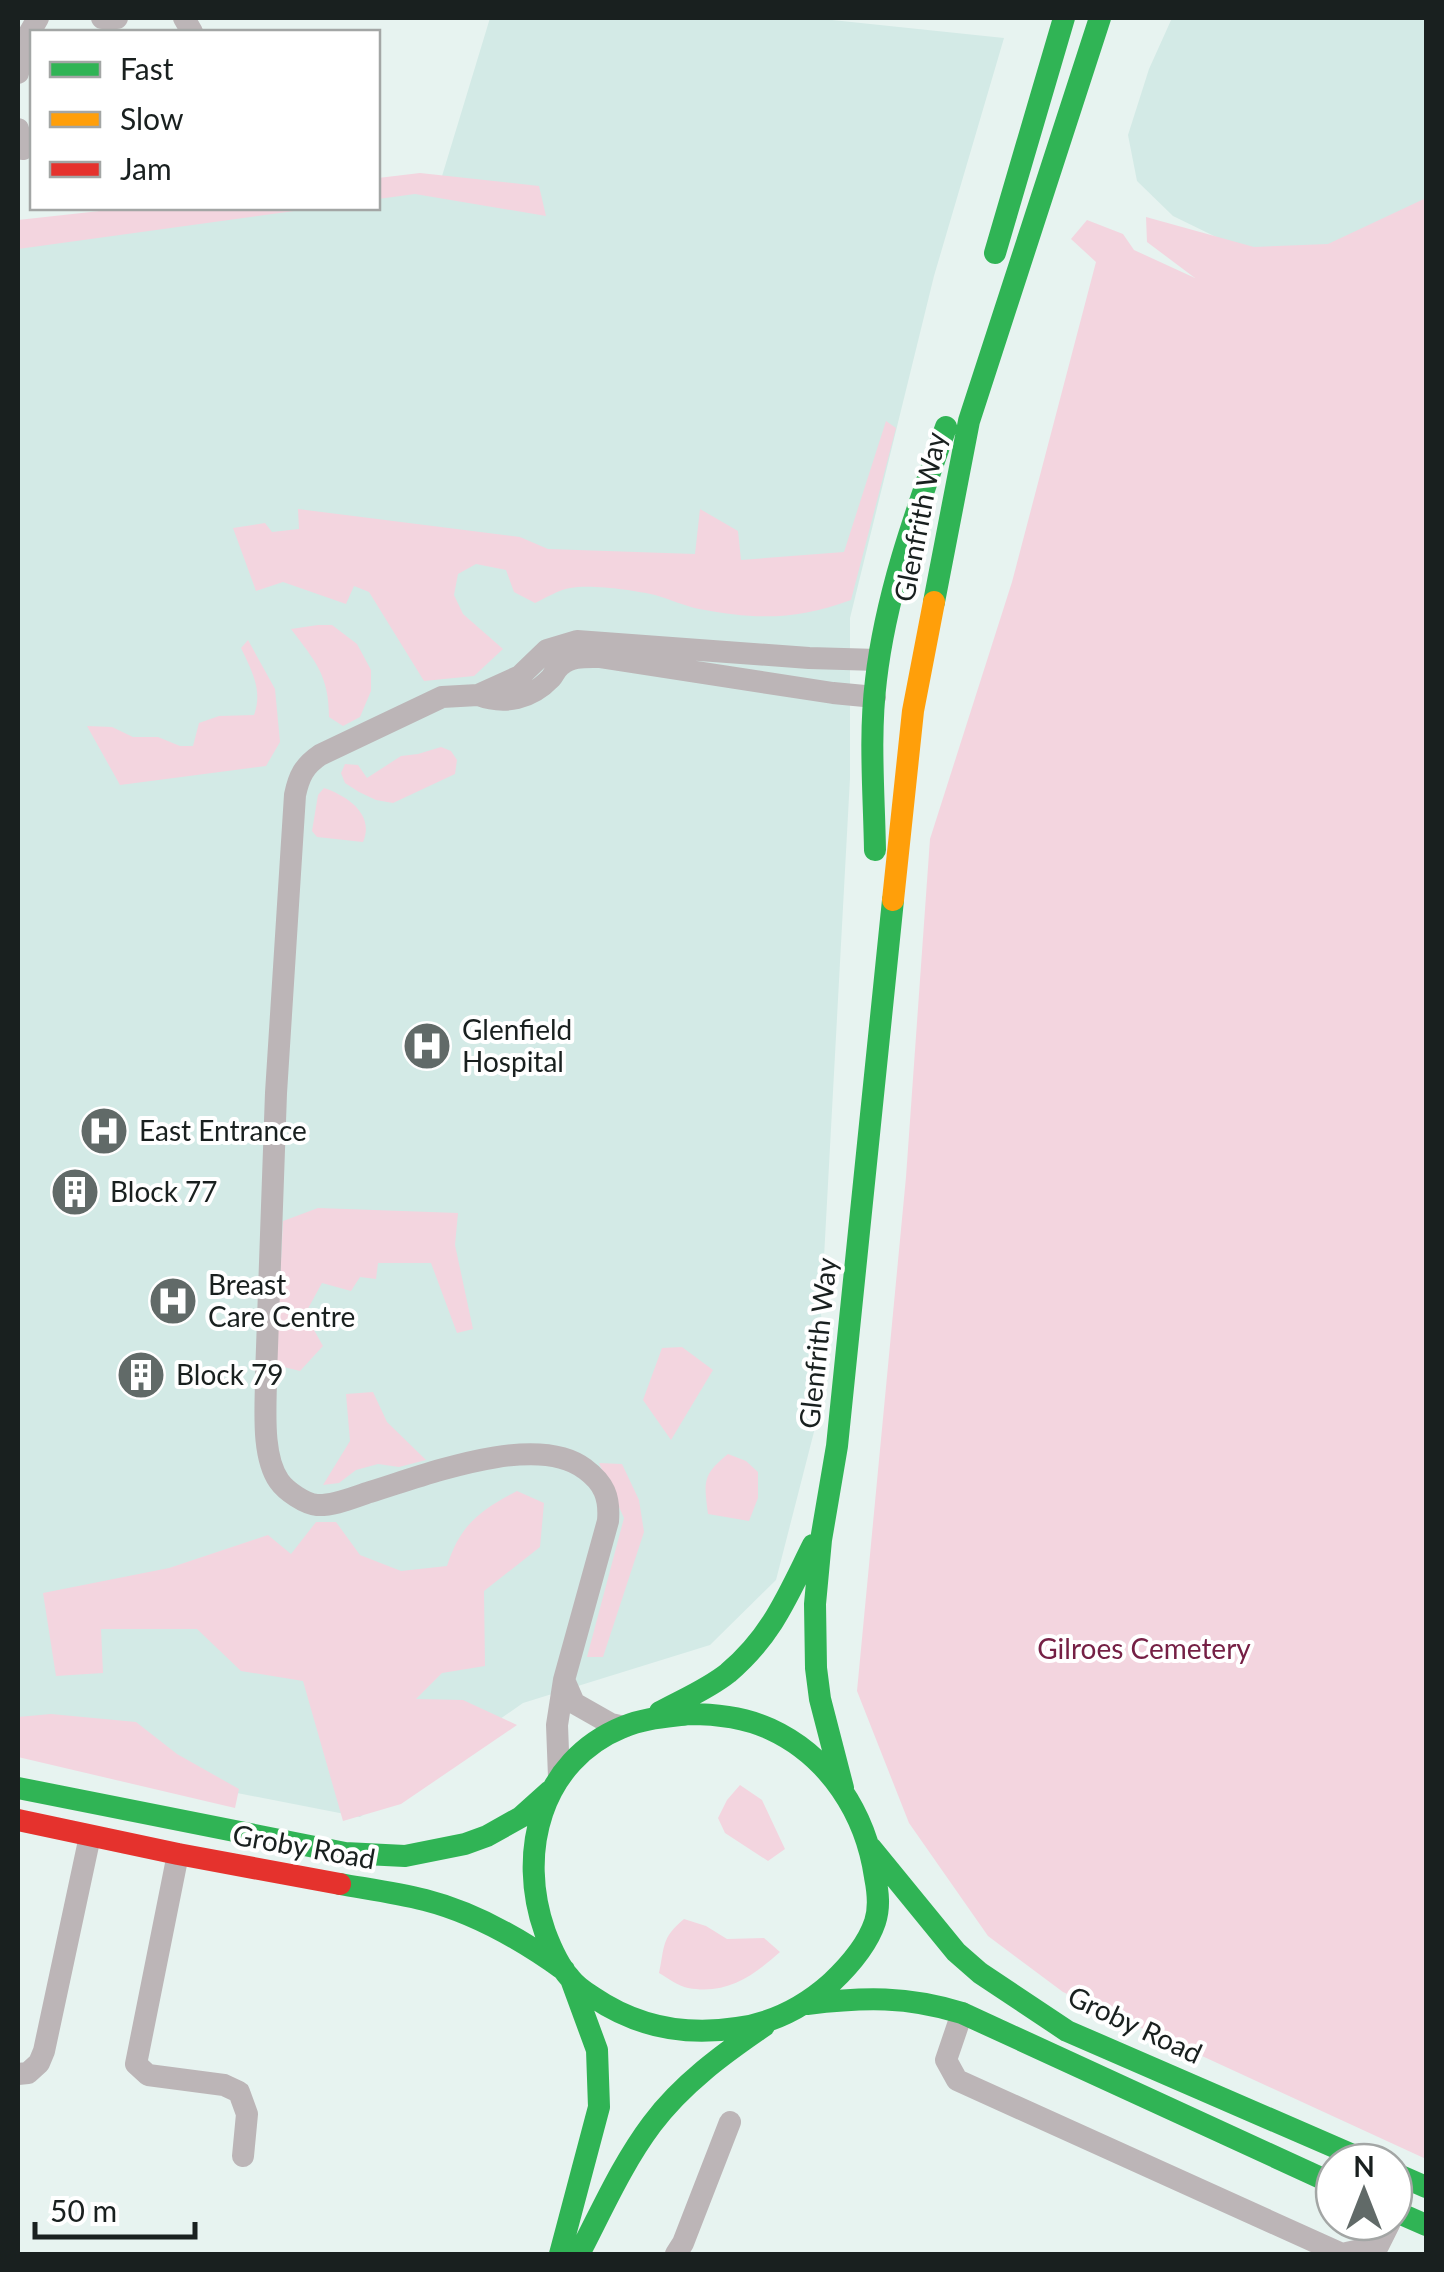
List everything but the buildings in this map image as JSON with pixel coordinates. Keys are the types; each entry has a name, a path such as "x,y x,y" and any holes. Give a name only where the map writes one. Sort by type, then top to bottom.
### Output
{"main road":[{"path":"987,282 1064,18"},
{"name":"Glenfrith Way","path":"843,1788 818,1690 815,1620 822,1526 837,1446 913,711 969,421 1100,18"},
{"name":"Glenfrith Way","path":"879,1046 876,697 887,666 896,576 967,354"},
{"path":"913,711 904,685 887,666 900,656 908,603 969,421"},
{"name":"Glenfrith Way","path":"649,1718 726,1676 763,1638 774,1624 822,1526"},
{"path":"560,2254 598,2107 600,2071 597,2050 568,1976 545,1933 535,1900 531,1876 538,1820 555,1784 584,1752 604,1737 649,1718 714,1714 748,1721 787,1738 843,1788 871,1848 877,1886 875,1921 860,1951 840,1975 807,2004 768,2023 712,2062 667,2106 633,2154 579,2254"},
{"name":"Groby Road","path":"18,1788 345,1853 406,1856 487,1836 521,1817 555,1784"},
{"name":"Groby Road","path":"18,1820 426,1900 480,1919 522,1940 568,1976"},
{"name":"Groby Road","path":"871,1848 956,1952 980,1973 1067,2031 1323,2142"},
{"path":"568,1976 605,2006 666,2030 723,2030 768,2023"},
{"path":"807,2004 880,1996 932,2002 1314,2175"}],"street":[{"path":"102,18 118,18"},
{"path":"18,74 30,32"},
{"path":"555,1784 557,1724 564,1680 608,1521 610,1502 600,1480 579,1464 550,1456 511,1455 478,1460 317,1505 298,1498 280,1483 271,1464 266,1376 280,1004 294,794 299,776 320,754 442,697 478,695 520,676 547,650 576,641 887,666"},
{"path":"478,695 496,702 521,698 548,681 561,665 578,657 598,657 876,697"},
{"path":"564,1680 574,1703 611,1724 626,1727"},
{"path":"18,2074 28,2073 44,2052 90,1836"},
{"path":"178,1854 136,2064 148,2076 224,2085 239,2092 247,2114 243,2156"},
{"path":"962,2013 946,2060 956,2080 1314,2241"},
{"path":"676,2254 684,2243 730,2122"},
{"path":"1315,2242 1342,2254 1378,2246 1380,2242"}],"shaded area":[{"name":"Glenfield Hospital","path":"490,18 813,18 1004,38 934,276 850,618 850,778 821,1313 826,1385 776,1580 710,1645 523,1703 360,1817 18,1750 18,237 223,210 380,210 380,189 439,186"},
{"path":"1172,18 1426,18 1426,256 1333,294 1173,216 1137,181 1128,135 1149,69"}],"green space":[{"path":"420,173 539,186 546,216 415,194 380,199 380,178"},
{"name":"Gilroes Cemetery","path":"1426,198 1426,2159 1414,2153 1414,2142 1389,2142 1063,1992 988,1936 909,1823 857,1691 906,1177 930,839 1012,582 1096,262 1071,239 1087,220 1123,234 1134,250 1195,278 1147,242 1146,217 1254,247 1328,244"},
{"path":"109,210 301,210 18,249 18,220"},
{"path":"886,421 896,428 851,600 794,615 758,616 699,609 636,591 579,587 535,603 514,592 506,570 476,564 458,574 454,595 463,614 503,649 474,676 424,681 369,592 354,586 346,604 283,582 256,591 233,528 265,523 272,532 299,529 298,509 520,537 548,549 695,554 700,509 738,531 741,560 844,552"},
{"path":"332,625 357,644 371,670 371,691 360,717 343,726 329,717 323,679 291,629"},
{"path":"248,640 275,689 280,742 266,766 120,785 87,726 112,727 133,737 158,737 180,746 193,746 199,723 219,716 254,715 257,689 241,648"},
{"path":"441,747 451,751 457,760 455,774 393,803 359,792 345,783 341,773 345,764 358,765 367,778 401,756"},
{"path":"324,788 357,808 365,823 363,842 317,837 312,831 318,795"},
{"path":"318,1208 458,1213 455,1245 473,1329 457,1333 431,1263 378,1263 376,1279 360,1277 351,1291 322,1283 305,1314 323,1346 300,1371 276,1365 283,1221"},
{"path":"682,1347 713,1370 671,1440 643,1400 662,1348"},
{"path":"373,1392 387,1422 426,1460 399,1467 378,1464 356,1470 339,1483 323,1485 350,1441 346,1394"},
{"path":"728,1454 746,1461 758,1472 758,1498 749,1521 708,1514 709,1474"},
{"path":"599,1463 622,1464 639,1500 644,1532 603,1657 587,1657 624,1518"},
{"path":"517,1491 544,1503 540,1547 484,1591 485,1666 442,1673 416,1699 463,1700 517,1725 401,1804 343,1821 303,1681 241,1671 197,1629 101,1629 103,1673 56,1676 43,1593 169,1568 268,1535 291,1554 316,1522 336,1522 360,1555 401,1571 447,1566 458,1540 473,1520"},
{"path":"51,1714 136,1722 177,1754 239,1789 235,1808 18,1757 18,1717"},
{"path":"740,1785 762,1800 785,1849 768,1861 725,1833 718,1818"},
{"path":"684,1919 727,1939 764,1938 780,1952 738,1982 715,1989 684,1987 659,1973 668,1937"}],"traffic: fast":[{"path":"995,253 1064,18"},
{"path":"934,602 969,421 1100,18"},
{"path":"875,850 873,722 881,648 904,552 946,427"},
{"path":"843,1788 820,1699 815,1604 837,1446 893,900"},
{"path":"660,1712 712,1684 743,1659 778,1614 813,1545"},
{"path":"689,1714 730,1717 760,1725 810,1755 827,1771 853,1810 863,1831 877,1888 878,1911 872,1931 838,1976 788,2013 737,2028 699,2031 662,2027 627,2016 593,1997 575,1984 558,1962 537,1902 535,1841 554,1786 572,1762 595,1742 623,1727 689,1714"},
{"path":"18,1788 345,1853 405,1856 487,1836 521,1817 550,1791"},
{"path":"871,1848 956,1952 980,1973 1067,2031 1323,2142"},
{"path":"340,1884 444,1905 515,1938 564,1970"},
{"path":"560,2254 599,2107 597,2050 572,1982"},
{"path":"807,2004 885,1999 962,2013 1314,2175"},
{"path":"579,2254 631,2155 664,2109 704,2070 764,2026"},
{"path":"1414,2182 1426,2187"},
{"path":"1414,2220 1426,2225"}],"traffic: slow":[{"path":"893,900 913,711 934,602"}],"traffic: jam":[{"path":"18,1820 340,1884"}],"place":[{"name":"Glenfield Hospital","path":"427,1046"},
{"name":"East Entrance","path":"104,1131"},
{"name":"Block 77","path":"75,1192"},
{"name":"Breast Care Centre","path":"173,1301"},
{"name":"Block 79","path":"141,1375"}]}
